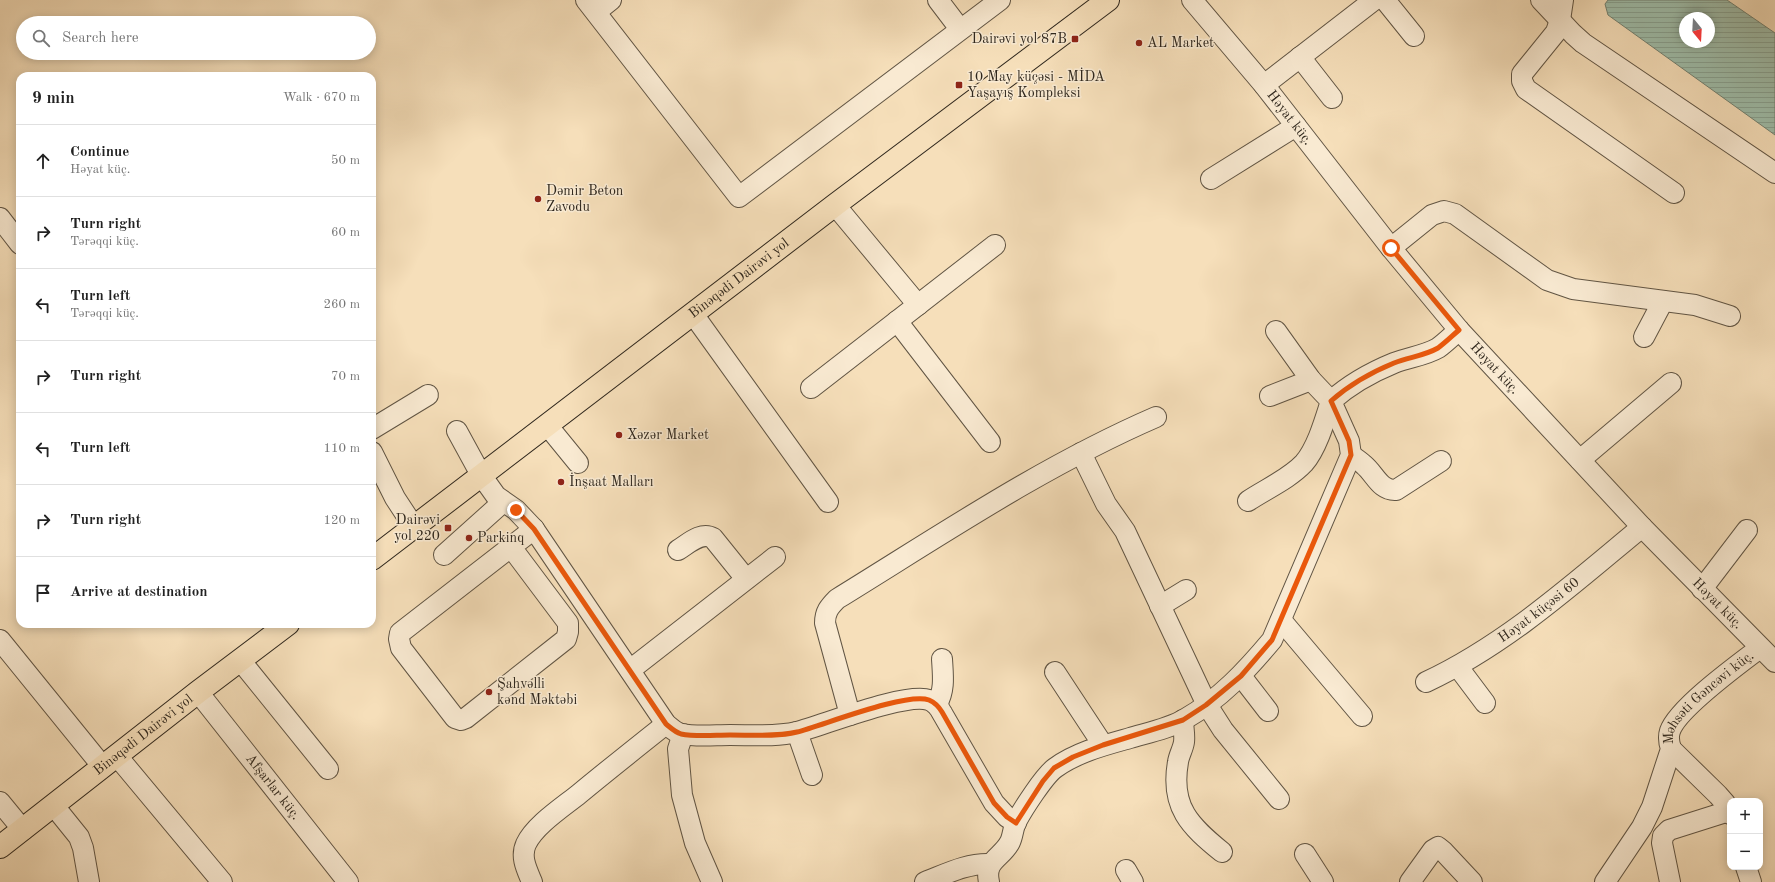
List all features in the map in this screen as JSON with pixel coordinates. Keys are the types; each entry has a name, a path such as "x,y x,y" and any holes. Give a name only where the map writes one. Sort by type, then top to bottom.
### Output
{"main road":[{"name":"Binəqədi Dairəvi yol","path":"376,556 835,204 1108,0"},
{"name":"Binəqədi Dairəvi yol","path":"0,847 198,692 283,628"}],"street":[{"path":"611,0 591,6 739,197 1000,0"},
{"path":"938,0 960,29"},
{"name":"Həyat küç.","path":"1192,0 1264,85 1391,248 1459,330 1642,527 1775,662"},
{"path":"1264,85 1374,0"},
{"path":"1385,0 1414,36"},
{"path":"1542,0 1583,43 1775,173"},
{"path":"1563,0 1560,20 1556,32 1522,74 1522,81 1526,89 1674,193"},
{"path":"1300,57 1332,98"},
{"path":"1211,180 1296,126"},
{"path":"835,204 918,305"},
{"path":"1391,248 1432,215 1444,211 1455,214 1546,280 1573,289 1695,305 1730,316"},
{"path":"0,218 16,239"},
{"path":"811,388 995,245"},
{"path":"1644,337 1663,301"},
{"path":"693,314 828,502"},
{"path":"897,322 990,442"},
{"path":"1248,501 1292,473 1304,462 1324,425 1331,401 1342,391 1395,363 1422,355 1438,348 1459,330"},
{"path":"925,882 965,867 979,864 990,873 1007,847 1016,823 1043,781 1054,768 1073,757 1103,745 1183,720 1206,705 1241,676 1272,640 1351,455 1349,441 1331,401 1311,380 1276,331"},
{"path":"1270,396 1311,380"},
{"path":"1580,460 1671,383"},
{"path":"376,427 428,395"},
{"path":"850,715 824,623 829,607 837,600 993,502 1082,452 1156,417"},
{"path":"547,425 578,463"},
{"path":"457,431 481,475 496,496 516,510 534,529 630,670 674,729 678,749 682,795 695,843 712,882"},
{"path":"1082,452 1106,504 1125,531 1206,705 1223,730 1279,799"},
{"path":"1351,455 1365,465 1388,491 1396,490 1441,461"},
{"path":"376,460 395,498 414,527"},
{"path":"444,555 503,502"},
{"name":"Həyat küçəsi 60","path":"1426,682 1458,667 1543,608 1642,527"},
{"path":"511,547 568,623 566,640 466,718 461,720 455,718 401,648 399,639 400,633 534,529"},
{"path":"1702,589 1747,530"},
{"path":"678,550 702,535 708,535 713,538 746,579"},
{"path":"630,670 775,557"},
{"path":"1160,606 1186,590"},
{"path":"1281,620 1362,716"},
{"path":"0,640 110,762 222,882"},
{"name":"Məhsəti Gəncəvi küç.","path":"1605,882 1642,827 1652,807 1671,749 1669,740 1670,731 1677,718 1760,648"},
{"path":"937,704 942,695 942,659"},
{"path":"240,660 328,769"},
{"path":"1458,667 1485,703"},
{"path":"1055,672 1103,745"},
{"path":"1241,676 1268,711"},
{"name":"Afşarlar küç.","path":"198,692 348,882"},
{"path":"532,882 525,867 523,854 526,844 534,832 561,808 674,729 782,734 797,732 850,715 910,699 928,700 937,704 994,803 1007,817 1016,823"},
{"path":"1183,720 1184,741 1178,761 1175,784 1180,807 1199,833 1222,852"},
{"path":"797,732 812,775"},
{"path":"1671,749 1718,795 1727,808"},
{"path":"0,802 22,830"},
{"path":"54,806 79,837 83,848 89,882"},
{"path":"1670,882 1662,843 1663,836 1669,830 1727,813"},
{"path":"1410,882 1433,850 1438,847 1472,882"},
{"path":"1305,854 1322,882"},
{"path":"1747,870 1751,882"}],"shaded area":[{"path":"1608,0 1727,0 1775,33 1775,135 1608,15 1605,4"}],"place":[{"name":"Dairəvi yol 87B","path":"1075,39"},
{"name":"AL Market","path":"1139,43"},
{"name":"10 May küçəsi - MİDA Yaşayış Kompleksi","path":"959,85"},
{"name":"Dəmir Beton Zavodu","path":"538,199"},
{"name":"Xəzər Market","path":"619,435"},
{"name":"İnşaat Malları","path":"561,482"},
{"name":"Dairəvi yol 220","path":"448,528"},
{"name":"Parkinq","path":"469,538"},
{"name":"Şahvəlli kənd Məktəbi","path":"489,692"}],"route":[{"path":"516,510 534,529 666,724 675,731 683,734 707,735 782,734 797,732 850,715 910,699 928,700 937,704 994,803 1007,817 1016,823 1043,781 1054,768 1073,757 1103,745 1183,720 1206,705 1241,676 1272,640 1351,455 1349,441 1331,401 1342,391 1395,363 1422,355 1438,348 1459,330 1391,248"}]}
